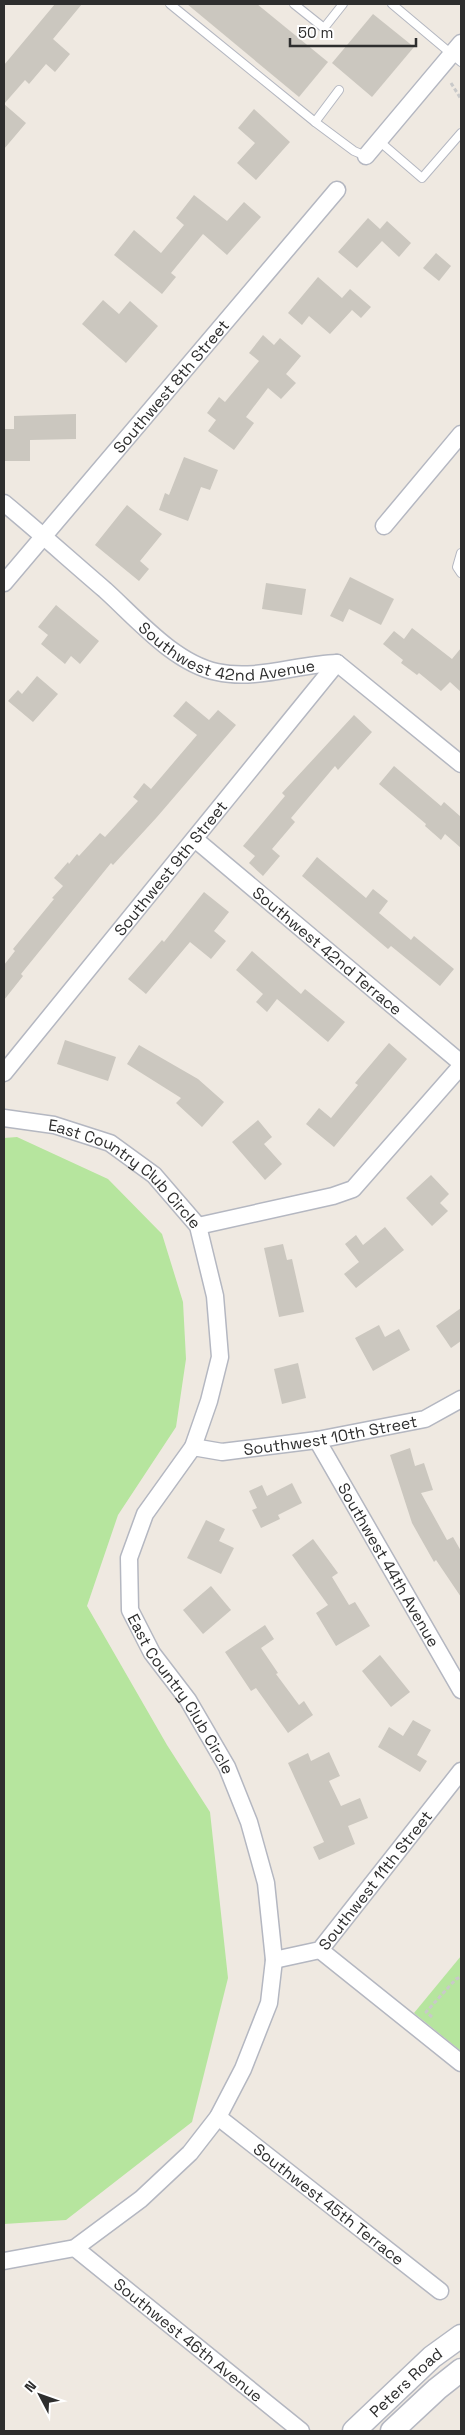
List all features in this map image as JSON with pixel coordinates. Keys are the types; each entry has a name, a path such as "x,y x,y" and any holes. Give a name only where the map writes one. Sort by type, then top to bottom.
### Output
{"main road":[{"name":"Peters Road","path":"354,2431 432,2356 461,2336"},
{"name":"Peters Road","path":"392,2431 436,2389 461,2370"}],"street":[{"path":"366,156 458,53"},
{"name":"Southwest 8th Street","path":"4,583 337,190"},
{"path":"384,526 461,434"},
{"name":"Southwest 42nd Avenue","path":"4,503 44,536 181,658 216,672 248,674 315,664 337,663 461,764"},
{"name":"Southwest 9th Street","path":"4,1073 196,840 337,663"},
{"name":"Southwest 42nd Terrace","path":"196,840 461,1062"},
{"path":"198,1226 333,1196 353,1189 461,1066"},
{"name":"East Country Club Circle","path":"4,1118 54,1125 110,1143 154,1175 198,1226 215,1296 220,1357 209,1401 193,1447 145,1514 129,1558 130,1610 152,1653 188,1700 227,1767 249,1822 266,1883 274,1960"},
{"name":"Southwest 10th Street","path":"193,1447 222,1452 317,1440 425,1419 461,1398"},
{"name":"Southwest 44th Avenue","path":"317,1440 461,1690"},
{"name":"Southwest 11th Street","path":"274,1960 320,1950 461,1771"},
{"path":"320,1950 459,2055"},
{"path":"4,2261 75,2248 141,2198 190,2153 218,2117 243,2069 269,2003 274,1960"},
{"name":"Southwest 45th Terrace","path":"218,2117 440,2291"},
{"name":"Southwest 46th Avenue","path":"75,2248 301,2431"}],"lane":[{"path":"170,4 315,122 354,151 366,156"},
{"path":"294,4 324,28 343,4"},
{"path":"392,4 458,53"},
{"path":"315,122 339,90"},
{"path":"378,141 422,178 461,133"},
{"path":"461,553 457,567 461,573"}],"path":[{"path":"451,83 461,99"},
{"path":"433,2018 426,2012 456,1979 461,1977"}],"green space":[{"path":"17,1137 108,1179 162,1234 183,1302 186,1359 176,1427 118,1515 87,1606 167,1745 210,1812 228,1978 192,2122 66,2220 4,2224 4,1138"},
{"path":"461,1956 461,2051 414,2013"}],"building":[{"path":"55,4 82,4 53,39 70,54 55,72 46,64 29,84 25,80 4,104 4,65"},
{"path":"187,4 257,4 328,62 299,97"},
{"path":"373,14 414,47 372,97 332,63"},
{"path":"4,104 26,123 4,149"},
{"path":"254,109 290,142 256,180 237,163 255,143 238,128"},
{"path":"194,195 227,221 244,202 261,217 227,255 203,234 171,273 176,277 162,294 114,255 134,230 161,253 184,225 176,218"},
{"path":"368,218 380,229 387,221 411,243 399,257 382,241 357,268 338,252"},
{"path":"436,253 451,266 439,281 423,268"},
{"path":"318,277 342,298 350,289 371,307 361,318 352,310 330,334 309,316 302,325 288,313"},
{"path":"103,300 119,314 130,301 158,326 126,363 82,324"},
{"path":"263,335 274,345 280,338 301,356 286,374 296,383 281,399 268,388 246,417 254,423 234,450 208,431 216,420 207,413 219,397 225,402 259,361 249,353"},
{"path":"76,414 76,439 30,440 30,461 4,461 4,429 14,429 14,416"},
{"path":"184,457 218,470 210,490 201,487 188,521 159,510 165,493 169,495"},
{"path":"127,505 162,534 140,561 149,569 139,581 95,545"},
{"path":"350,577 394,599 381,625 349,609 343,622 330,616"},
{"path":"266,583 306,589 302,615 262,609"},
{"path":"56,605 99,641 80,664 71,656 65,664 41,644 48,635 38,627"},
{"path":"412,628 452,659 461,648 461,692 450,682 441,691 419,673 417,675 401,663 403,660 383,644 394,631 404,639"},
{"path":"37,676 58,694 33,722 8,701 18,690 22,694"},
{"path":"186,701 209,720 218,710 236,725 157,817 113,865 111,863 21,974 23,976 4,1000 4,965 15,951 13,949 63,886 54,878 77,854 79,856 100,833 105,837 138,801 133,797 144,783 151,789 197,735 173,716"},
{"path":"354,715 372,732 338,770 335,766 291,818 295,822 272,849 280,856 263,876 249,863 255,856 243,846 285,796 282,793"},
{"path":"394,766 441,806 444,802 461,817 461,848 445,834 441,840 425,826 426,824 379,784"},
{"path":"317,857 366,898 373,889 388,901 379,913 411,940 414,936 454,969 440,986 391,946 388,949 302,876"},
{"path":"204,892 229,912 214,931 226,941 211,959 190,942 146,994 128,979 162,940 164,942"},
{"path":"252,951 301,994 305,989 345,1022 328,1042 277,999 267,1012 256,1002 263,994 236,970"},
{"path":"65,1040 116,1057 108,1081 57,1064"},
{"path":"389,1043 407,1059 334,1147 306,1124 319,1108 331,1118 358,1085 355,1083"},
{"path":"139,1045 198,1079 224,1102 202,1127 176,1103 181,1098 127,1064"},
{"path":"258,1120 272,1137 264,1144 282,1164 265,1180 232,1142"},
{"path":"431,1175 449,1194 440,1203 448,1211 432,1226 406,1198"},
{"path":"385,1227 404,1250 356,1288 344,1274 359,1262 345,1244 356,1235 363,1245"},
{"path":"283,1244 287,1260 292,1259 304,1312 279,1317 264,1248"},
{"path":"461,1308 461,1341 451,1348 436,1326"},
{"path":"379,1325 385,1337 399,1329 410,1350 373,1371 355,1338"},
{"path":"298,1363 306,1398 282,1404 274,1369"},
{"path":"410,1448 415,1466 424,1463 433,1490 421,1493 447,1540 453,1537 461,1551 461,1597 436,1560 434,1562 412,1523 390,1455"},
{"path":"292,1483 302,1503 278,1515 280,1519 261,1528 252,1510 257,1508 249,1491 262,1485 267,1496"},
{"path":"206,1520 225,1529 219,1541 234,1548 221,1574 187,1558"},
{"path":"313,1539 338,1573 332,1577 349,1605 355,1602 370,1626 336,1646 316,1613 328,1605 292,1555"},
{"path":"211,1586 231,1610 203,1634 183,1610"},
{"path":"265,1625 274,1639 261,1648 278,1673 276,1674 299,1705 304,1701 313,1715 288,1733 256,1688 251,1691 225,1652"},
{"path":"380,1655 410,1692 391,1707 362,1671"},
{"path":"413,1720 431,1730 417,1755 427,1761 420,1772 378,1747 389,1727 403,1736"},
{"path":"329,1752 340,1776 329,1781 341,1806 360,1798 368,1818 348,1826 355,1844 319,1860 313,1847 324,1842 288,1763 308,1753 311,1761"}]}
